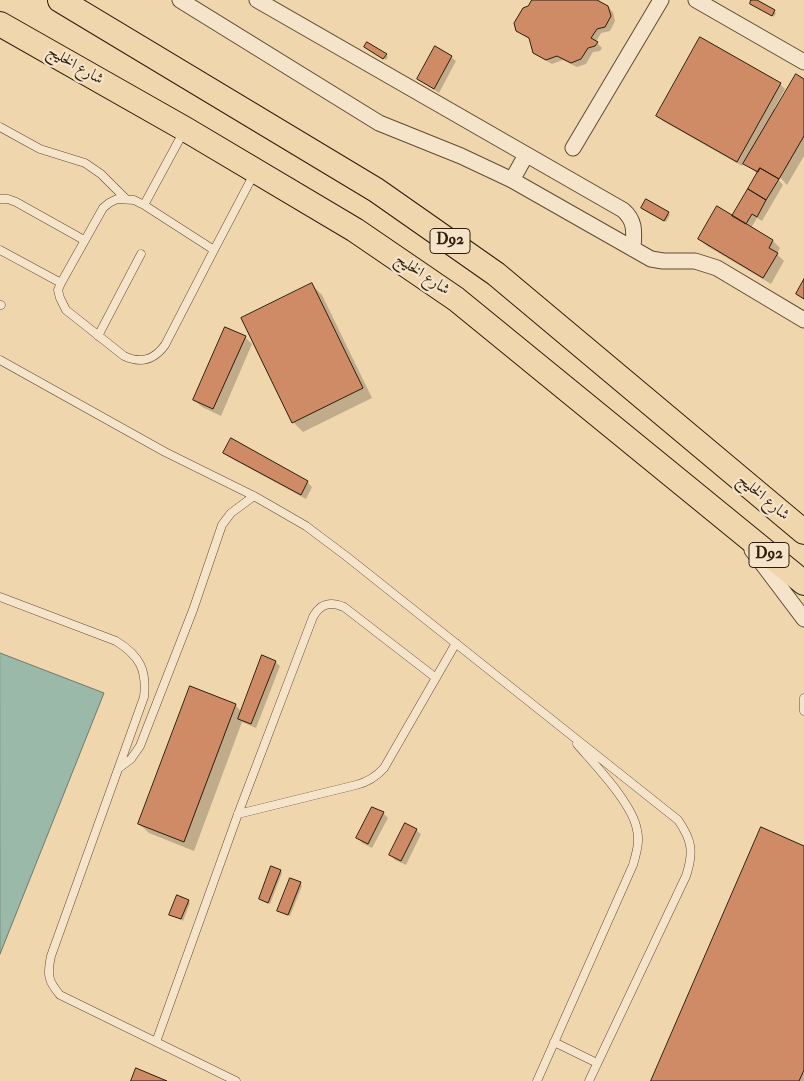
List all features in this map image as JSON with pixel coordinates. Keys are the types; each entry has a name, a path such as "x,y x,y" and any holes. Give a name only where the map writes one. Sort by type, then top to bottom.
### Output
{"main road":[{"name":"شارع الخليج","path":"60,0 380,193 496,274 804,532"},
{"name":"شارع الخليج","path":"0,24 256,170 355,230 456,299 804,583"}],"street":[{"path":"257,0 628,214 634,225 633,249"},
{"path":"573,148 661,0"},
{"path":"696,0 804,62"},
{"path":"189,2 379,123 461,156 512,180 633,249 656,260 695,261 717,268 804,320"},
{"path":"512,180 526,155"},
{"path":"734,527 804,619"}],"lane":[{"path":"0,127 40,149 85,163 102,174 126,199"},
{"path":"144,205 185,129"},
{"path":"214,250 144,205 134,200 117,199 103,208 60,283 58,290 62,305 124,356 142,361 152,359 166,345 256,170"},
{"path":"0,199 16,202 84,240"},
{"path":"0,250 60,283"},
{"path":"98,336 141,254"},
{"path":"0,360 165,452 254,496 306,526 678,820 687,832 691,847 691,862 589,1081"},
{"path":"118,768 131,759 140,746 193,610 222,525 231,513 254,496"},
{"path":"0,598 116,641 128,648 137,658 143,670 145,684 144,697 54,947 48,970 51,984 60,996 236,1081"},
{"path":"156,1042 238,814 313,617 318,609 326,604 335,603 344,607 436,678"},
{"path":"238,814 367,782 376,776 384,768 456,643"},
{"path":"804,698 804,712"},
{"path":"537,1081 633,865 638,848 638,831 632,814 569,733"},
{"path":"554,1042 597,1063"}],"shaded area":[{"path":"0,653 104,693 0,954"}],"building":[{"path":"532,0 597,0 608,6 611,16 605,27 597,29 591,38 598,42 595,46 588,48 581,59 571,63 557,56 546,60 533,53 529,38 516,31 514,23 523,8 528,6"},
{"path":"751,0 757,0 775,10 772,16 750,4"},
{"path":"700,37 781,83 737,162 656,116"},
{"path":"367,42 387,54 383,59 364,47"},
{"path":"435,46 452,56 434,89 417,79"},
{"path":"796,74 804,79 804,136 779,179 760,168 758,172 743,164"},
{"path":"760,168 779,179 766,200 748,189"},
{"path":"748,189 766,200 757,217 752,214 746,224 732,216"},
{"path":"646,199 669,212 664,221 641,208"},
{"path":"717,206 773,240 769,248 778,253 763,278 698,239"},
{"path":"804,279 804,299 796,294"},
{"path":"312,283 363,388 292,423 241,318"},
{"path":"225,327 246,336 213,409 193,400"},
{"path":"231,438 308,481 301,495 223,453"},
{"path":"262,655 276,661 251,724 238,719"},
{"path":"190,686 236,704 184,842 138,824"},
{"path":"372,807 384,812 368,844 356,838"},
{"path":"405,823 417,829 401,861 389,855"},
{"path":"761,827 804,846 804,1070 799,1081 651,1081"},
{"path":"271,866 281,870 268,903 259,899"},
{"path":"290,878 301,882 288,915 277,911"},
{"path":"177,895 189,900 181,919 169,915"},
{"path":"136,1068 167,1081 131,1081"}]}
